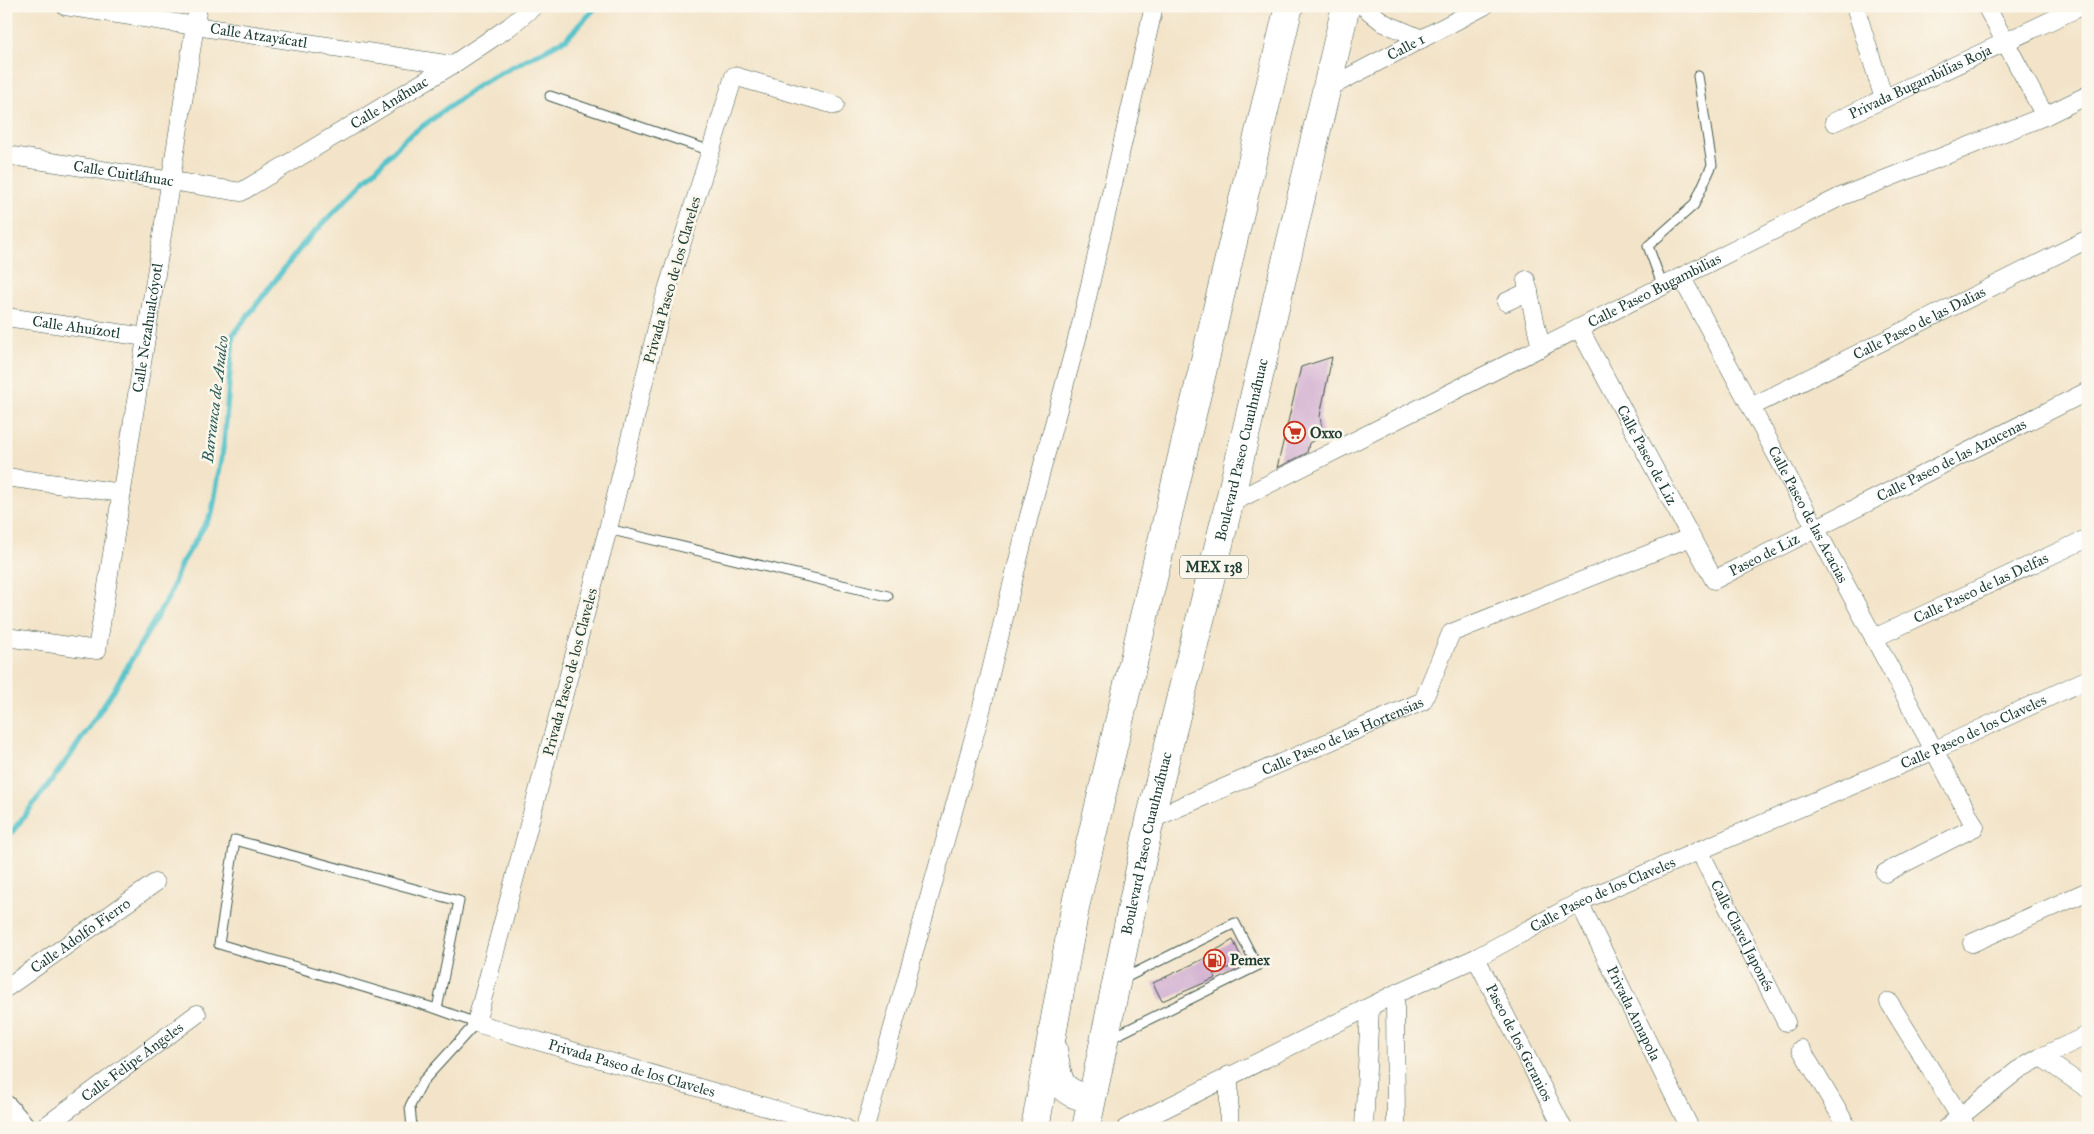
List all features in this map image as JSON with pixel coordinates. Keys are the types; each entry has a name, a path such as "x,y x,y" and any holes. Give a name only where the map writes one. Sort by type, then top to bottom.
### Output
{"main road":[{"name":"MEX 138","path":"1036,1128 1076,903 1289,6"},
{"name":"Boulevard Paseo Cuauhnáhuac","path":"1086,1128 1150,820 1229,504 1346,6"},
{"path":"1052,1038 1058,1079 1065,1090 1076,1096 1091,1099"}],"street":[{"name":"Calle Atzayácatl","path":"65,6 452,65"},
{"name":"Calle Nezahualcóyotl","path":"6,637 98,650 198,6"},
{"name":"Calle Anáhuac","path":"241,192 452,65 508,27 534,6"},
{"path":"865,1128 980,715 1029,516 1081,324 1154,6"},
{"path":"1362,6 1384,23 1422,39"},
{"name":"Calle 1","path":"1328,88 1484,6"},
{"path":"1855,6 1884,99"},
{"path":"1986,6 2045,116"},
{"name":"Privada Bugambilias Roja","path":"1834,122 2082,6"},
{"name":"Privada Paseo de los Claveles","path":"835,105 734,76 662,303 608,529 476,1023 796,1123 822,1124 845,1128"},
{"name":"Calle Paseo Bugambilias","path":"1229,504 1840,197 2045,116 2088,96"},
{"name":"Calle Cuitláhuac","path":"6,155 241,192"},
{"name":"Calle Paseo de las Dalias","path":"1751,408 2088,239"},
{"name":"Calle Paseo de las Acacias","path":"1682,278 1975,827 1885,873"},
{"path":"1506,302 1528,286 1542,348"},
{"name":"Calle Ahuízotl","path":"6,317 146,337"},
{"name":"Calle Paseo de Liz","path":"1579,328 1714,580"},
{"name":"Calle Paseo de las Azucenas","path":"1815,527 2088,391"},
{"path":"6,477 122,494"},
{"name":"Paseo de Liz","path":"1714,580 1815,527"},
{"name":"Calle Paseo de las Hortensias","path":"1150,820 1423,701 1451,634 1691,537"},
{"name":"Calle Paseo de las Delfas","path":"1874,638 2088,538"},
{"name":"Calle Paseo de los Claveles","path":"1126,1128 1229,1075 1370,1008 1395,994 1476,958 1579,902 1935,750 2088,679"},
{"name":"Calle Clavel Japonés","path":"1699,850 1786,1022"},
{"name":"Calle Adolfo Fierro","path":"6,988 155,883"},
{"path":"1972,943 2088,891"},
{"name":"Privada Amapola","path":"1579,902 1688,1124"},
{"name":"Paseo de los Geranios","path":"1476,958 1563,1128"},
{"path":"1395,994 1396,1128"},
{"path":"1889,1002 1964,1122"},
{"path":"1364,1128 1370,1008"},
{"name":"Calle Felipe Ángeles","path":"43,1128 197,1014"},
{"path":"1946,1128 1964,1122 2018,1070 2088,1035"},
{"path":"1801,1049 1848,1128"},
{"path":"2041,1057 2088,1089"},
{"path":"1229,1075 1229,1128"},
{"path":"6,1108 26,1128"}],"lane":[{"path":"1663,287 1648,246 1694,205 1712,165 1698,76"},
{"path":"550,96 711,150"},
{"path":"608,529 888,596"},
{"path":"412,1128 410,1106 423,1081 476,1023 437,1009 219,944 235,840 459,901 437,1009"},
{"path":"1104,1041 1257,966 1236,923 1116,982"}],"building":[{"path":"1332,357 1320,416 1323,436 1309,443 1307,453 1277,468 1301,367"},
{"path":"1233,940 1243,961 1214,974 1216,978 1162,1001 1153,983 1214,954 1213,952"}],"waterway":[{"name":"Barranca de Analco","path":"6,840 70,756 115,688 170,594 180,566 212,513 224,443 233,335 304,243 405,139 480,84 566,39 597,6"}],"place":[{"name":"Oxxo","path":"1294,433"},
{"name":"Pemex","path":"1214,960"}]}
